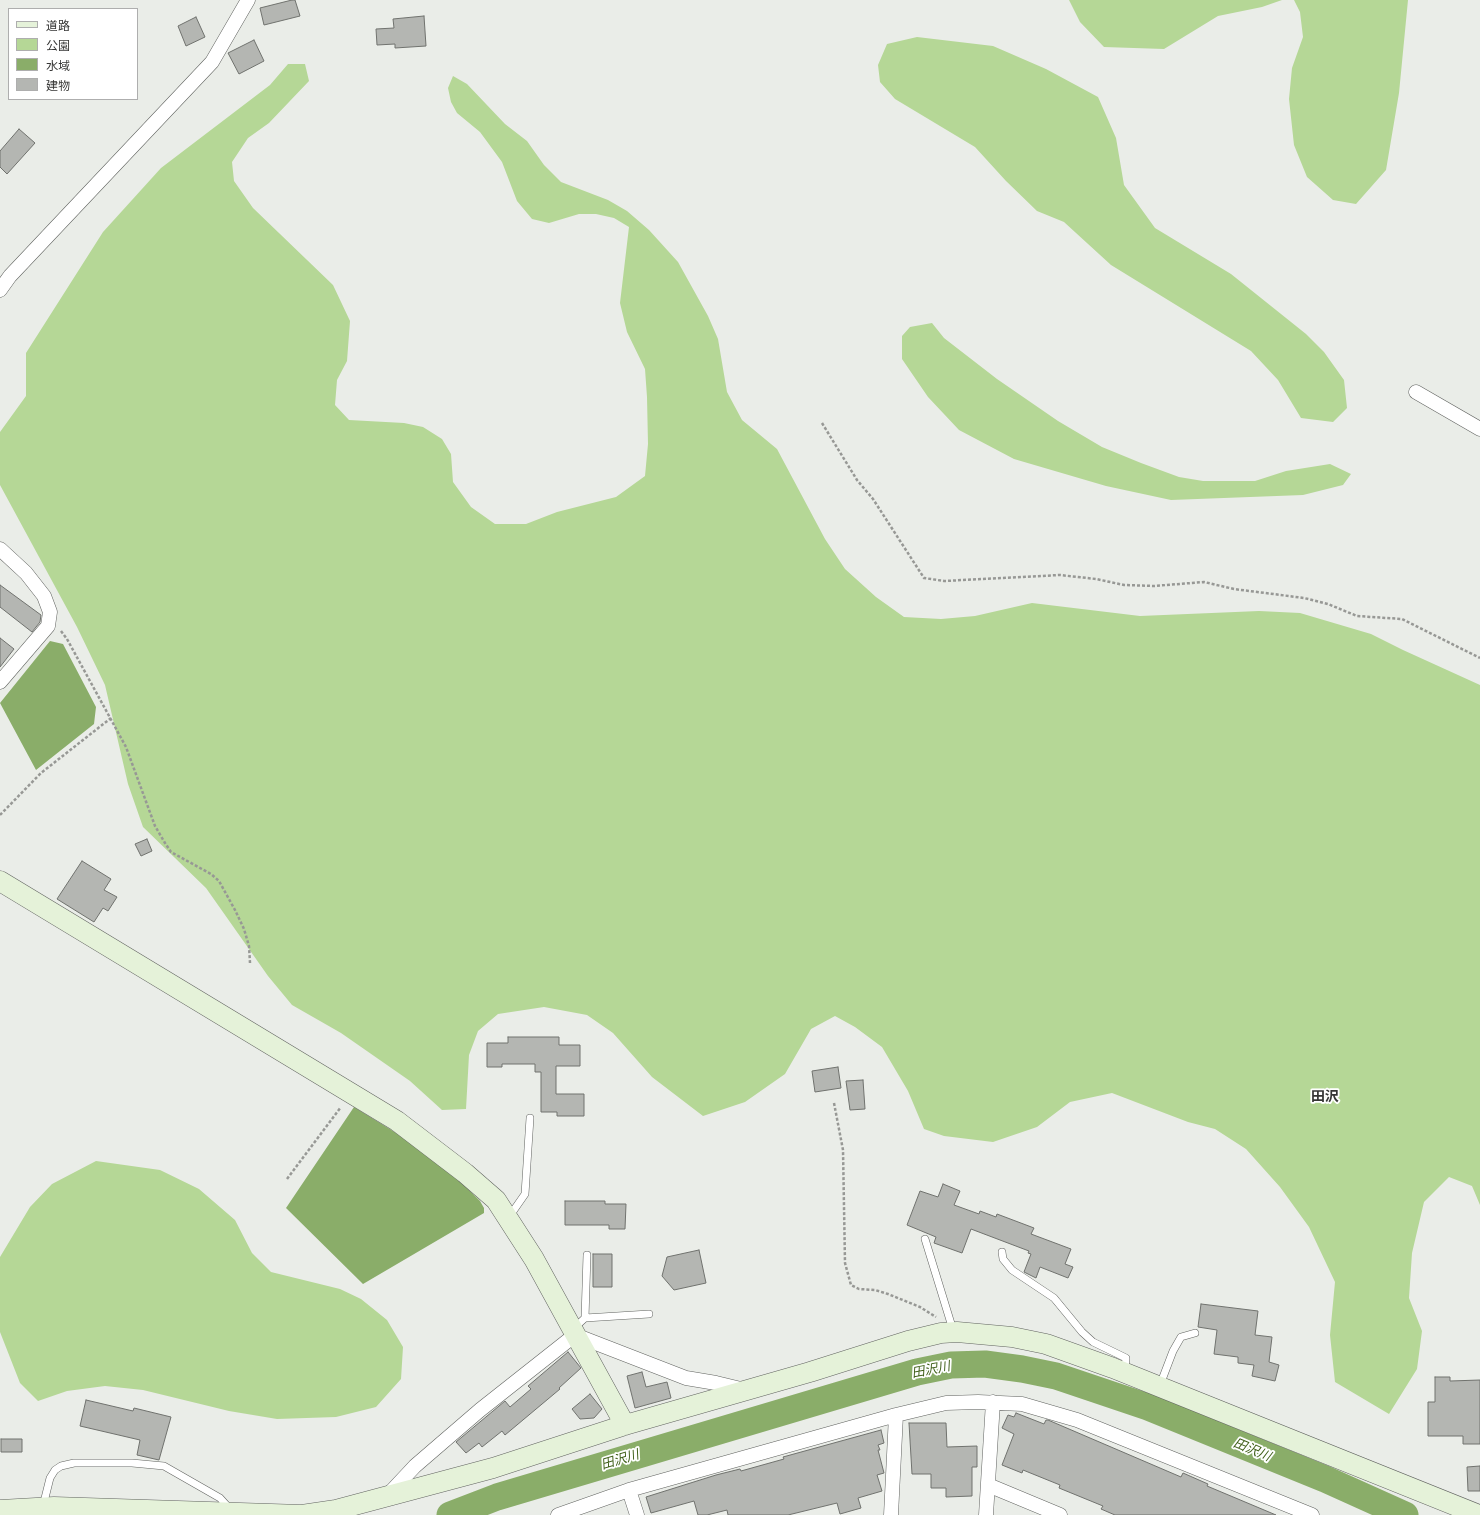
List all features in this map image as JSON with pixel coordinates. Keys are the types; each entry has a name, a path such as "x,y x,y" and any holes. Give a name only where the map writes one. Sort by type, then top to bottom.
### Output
{"street":[{"path":"0,290 10,276 212,62 248,0"},
{"path":"1416,392 1480,429"},
{"path":"0,549 26,573 44,596 50,612 48,626 0,682"},
{"path":"0,881 397,1121 432,1146 496,1200 578,1328 625,1425"},
{"path":"578,1328 686,1378 746,1390"},
{"path":"385,1497 415,1466 578,1328"},
{"path":"0,1510 43,1508 194,1510 302,1515 350,1511 385,1497 493,1468 625,1425 908,1341 950,1333 1012,1337 1046,1344 1125,1373 1480,1515"},
{"path":"986,1515 993,1402"},
{"path":"558,1515 629,1490 896,1415 946,1403 993,1402 1022,1404 1078,1420 1291,1511 1312,1515"},
{"path":"891,1515 896,1415"},
{"path":"988,1485 1060,1515"},
{"path":"629,1490 637,1515"}],"lane":[{"path":"508,1218 525,1194 530,1118"},
{"path":"924,1239 950,1333"},
{"path":"1002,1252 1004,1259 1012,1270 1054,1298 1082,1332 1093,1342 1126,1358 1125,1373"},
{"path":"587,1256 578,1328 649,1314"},
{"path":"1159,1387 1172,1351 1181,1337 1195,1332"},
{"path":"43,1508 50,1478 54,1470 61,1466 74,1463 132,1463 164,1466 220,1498 233,1513"}],"path":[{"path":"822,423 857,480 873,499 924,578 944,581 1060,575 1096,579 1124,585 1154,586 1204,582 1234,589 1304,598 1328,604 1357,616 1402,619 1480,658"},
{"path":"49,618 67,639 126,747 155,826 165,844 172,852 211,874 219,881 244,929 249,946 250,963"},
{"path":"0,815 41,773 111,718"},
{"path":"287,1179 351,1093"},
{"path":"834,1103 843,1150 845,1263 851,1285 859,1289 888,1294 931,1313 950,1333"}],"green space":[{"path":"1069,0 1282,0 1262,7 1218,16 1164,49 1104,47 1080,22"},
{"path":"1294,0 1408,0 1399,93 1386,170 1356,204 1333,200 1307,177 1294,145 1289,99 1292,68 1303,37 1300,12"},
{"path":"917,37 993,46 1046,69 1098,97 1116,138 1124,185 1155,228 1231,274 1306,334 1324,352 1344,380 1347,408 1333,422 1301,418 1278,380 1251,351 1111,265 1064,222 1037,211 1006,181 975,147 895,99 880,82 878,65 887,44"},
{"path":"288,64 305,64 309,81 269,123 248,138 232,162 234,181 253,208 333,285 350,321 347,361 337,380 335,405 349,420 404,423 423,427 442,439 451,454 453,482 471,507 495,524 526,524 557,512 616,497 645,476 648,444 645,369 627,332 620,303 629,227 614,218 596,214 579,214 549,223 532,219 517,201 502,162 480,132 457,113 451,102 448,88 453,76 467,84 505,124 527,141 544,165 561,182 608,200 627,211 649,230 678,262 708,316 718,339 727,392 742,420 777,449 825,539 845,569 876,597 904,617 941,619 975,616 1032,603 1140,616 1259,611 1300,613 1371,634 1480,685 1480,1205 1472,1186 1449,1177 1424,1202 1412,1253 1409,1298 1422,1331 1417,1369 1389,1414 1335,1382 1330,1335 1335,1282 1309,1227 1280,1187 1246,1149 1215,1129 1188,1122 1112,1093 1070,1102 1037,1127 993,1142 944,1136 924,1129 908,1091 882,1047 855,1027 835,1016 811,1029 785,1074 745,1102 703,1116 652,1077 613,1033 587,1015 544,1007 498,1014 478,1031 469,1055 466,1109 442,1110 410,1081 341,1033 292,1005 268,976 206,888 143,827 128,784 105,685 77,627 0,485 0,432 26,396 26,353 103,232 161,168 270,85"},
{"path":"932,323 944,338 997,379 1058,421 1102,447 1179,477 1203,481 1255,481 1286,471 1330,464 1351,474 1343,485 1303,495 1171,500 1106,486 1014,459 959,430 928,397 902,359 902,336 910,327"},
{"path":"96,1161 160,1170 199,1189 235,1220 252,1253 271,1272 340,1289 361,1299 387,1320 403,1347 401,1379 376,1407 336,1417 277,1419 229,1411 143,1390 105,1386 67,1391 38,1401 20,1383 0,1332 0,1257 30,1207 52,1184"}],"water":[{"path":"50,641 63,644 96,707 94,724 36,770 0,703"},
{"path":"354,1107 437,1158 480,1201 484,1208 484,1213 363,1284 286,1208"}],"building":[{"path":"295,0 300,16 264,25 260,8"},
{"path":"424,16 426,46 395,48 395,44 377,45 376,29 394,28 393,19"},
{"path":"196,17 205,37 186,46 178,26"},
{"path":"254,40 264,61 239,74 228,53"},
{"path":"19,129 35,143 7,174 0,167 0,151"},
{"path":"0,585 41,615 40,622 32,632 0,607"},
{"path":"0,638 14,649 0,667"},
{"path":"147,839 152,851 141,856 135,844"},
{"path":"82,861 111,879 104,890 117,897 108,911 103,908 94,922 57,899"},
{"path":"508,1037 559,1037 559,1045 580,1045 580,1066 556,1066 556,1094 584,1094 584,1116 557,1116 557,1112 541,1112 541,1072 535,1072 535,1064 502,1064 502,1067 487,1067 487,1043 508,1043"},
{"path":"838,1067 841,1088 815,1092 812,1071"},
{"path":"863,1080 865,1109 850,1110 846,1081"},
{"path":"943,1184 960,1191 954,1205 979,1214 980,1211 996,1217 997,1214 1034,1228 1031,1234 1071,1249 1065,1264 1073,1267 1068,1278 1040,1267 1036,1278 1024,1272 1031,1254 1028,1253 1029,1251 971,1229 962,1253 934,1243 936,1237 907,1225 920,1191 938,1197"},
{"path":"565,1201 605,1201 605,1204 626,1204 625,1229 609,1229 609,1225 565,1225"},
{"path":"699,1250 706,1283 674,1290 662,1276 667,1257"},
{"path":"593,1254 612,1254 612,1287 593,1287"},
{"path":"1201,1304 1258,1311 1255,1335 1272,1337 1269,1362 1279,1365 1275,1381 1252,1376 1254,1365 1238,1363 1238,1357 1214,1354 1217,1330 1198,1327"},
{"path":"568,1352 581,1368 559,1388 560,1389 505,1435 502,1431 482,1447 479,1443 466,1453 456,1442 505,1401 510,1407 531,1389 528,1386"},
{"path":"642,1372 646,1387 667,1382 671,1398 635,1408 627,1376"},
{"path":"1435,1377 1450,1377 1450,1381 1480,1380 1480,1444 1463,1444 1463,1436 1428,1436 1428,1402 1435,1402"},
{"path":"590,1394 602,1409 594,1418 580,1419 572,1409"},
{"path":"86,1400 133,1411 134,1408 171,1417 159,1460 137,1455 140,1440 80,1426"},
{"path":"1016,1413 1044,1424 1046,1420 1048,1420 1181,1477 1183,1473 1208,1484 1207,1486 1276,1515 1115,1515 1101,1509 1103,1506 1059,1488 1060,1485 1023,1470 1022,1473 1002,1465 1014,1434 1002,1428 1008,1415 1014,1417"},
{"path":"909,1423 946,1423 947,1447 977,1446 977,1467 972,1467 972,1496 946,1497 946,1488 931,1488 931,1474 912,1474"},
{"path":"881,1430 884,1443 878,1445 880,1450 878,1450 884,1473 877,1475 882,1491 858,1498 861,1508 840,1514 837,1503 788,1515 728,1515 727,1510 707,1515 698,1515 694,1501 651,1513 646,1497 716,1475 740,1469 741,1471 784,1459 783,1457"},
{"path":"1,1439 22,1439 22,1452 1,1452"},
{"path":"1480,1466 1480,1491 1468,1491 1467,1467"}],"waterway":[{"name":"田沢川","path":"450,1515 497,1497 917,1372 951,1365 985,1364 1022,1369 1056,1376 1148,1407 1325,1479 1405,1515"}],"district":[{"name":"田沢","path":"1325,1097"}]}
